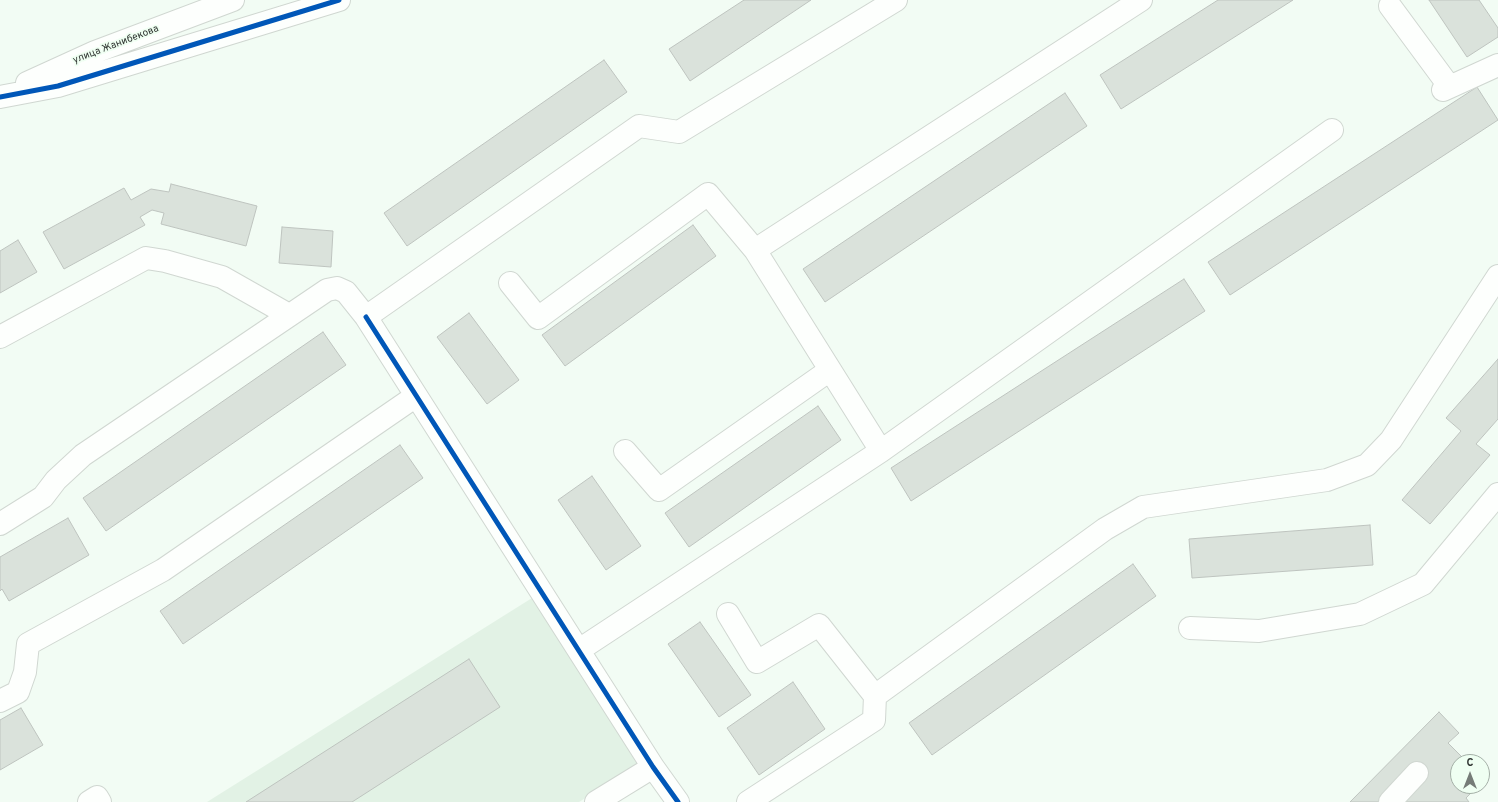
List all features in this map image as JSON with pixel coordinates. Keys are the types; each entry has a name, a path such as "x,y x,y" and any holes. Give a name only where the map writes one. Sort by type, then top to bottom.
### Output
{"street":[{"name":"улица Жанибекова","path":"0,96 187,8 233,0"},
{"path":"0,96 58,86 339,0"},
{"path":"366,317 639,126 679,132 896,0"},
{"path":"755,250 1141,0"},
{"path":"1390,6 1446,88 1498,65"},
{"path":"579,650 881,451 1332,130"},
{"path":"510,283 538,318 708,194 755,250 881,451"},
{"path":"0,338 146,258 165,261 222,277 289,315"},
{"path":"875,696 1105,529 1143,507 1327,480 1367,465 1391,440 1498,276"},
{"path":"0,524 43,497 56,480 82,455 326,290 337,288 346,292 366,317 653,767 678,802"},
{"path":"625,451 659,490 830,370"},
{"path":"0,701 18,692 24,672 28,644 162,570 416,396"},
{"path":"1190,628 1259,631 1360,614 1423,584 1498,494"},
{"path":"728,614 757,662 819,625 875,696 874,720 748,802"},
{"path":"596,802 653,767"},
{"path":"1390,802 1417,774"},
{"path":"89,802 97,797 100,802"}],"shaded area":[{"path":"532,598 648,759 579,802 207,802"}],"building":[{"path":"744,0 811,0 690,81 669,49"},
{"path":"1218,0 1293,0 1121,109 1100,75"},
{"path":"1429,0 1479,0 1498,28 1498,37 1467,57"},
{"path":"604,60 627,92 407,246 384,213"},
{"path":"1477,87 1498,120 1230,295 1208,262"},
{"path":"1065,93 1087,126 825,302 803,269"},
{"path":"171,184 257,206 246,246 161,224 164,213 152,210 140,217 145,225 64,269 43,232 124,188 131,200 151,189 169,192"},
{"path":"693,225 716,256 565,366 542,335"},
{"path":"282,227 333,231 331,267 279,263"},
{"path":"18,240 37,272 0,293 0,251"},
{"path":"1184,279 1205,311 911,501 891,468"},
{"path":"469,313 519,380 487,404 437,337"},
{"path":"323,332 346,365 106,531 83,498"},
{"path":"1498,359 1498,419 1476,444 1490,455 1430,524 1402,500 1461,431 1446,418"},
{"path":"818,406 841,440 689,547 665,513"},
{"path":"400,445 423,478 183,644 160,611"},
{"path":"592,476 641,546 606,570 558,500"},
{"path":"68,518 89,555 9,601 2,589 0,591 0,557"},
{"path":"1370,525 1373,565 1192,578 1189,539"},
{"path":"1133,564 1156,596 932,755 909,723"},
{"path":"700,622 751,695 719,717 668,644"},
{"path":"469,659 500,707 352,802 246,802"},
{"path":"793,682 825,729 759,775 727,728"},
{"path":"21,708 43,745 0,770 0,720"},
{"path":"1439,712 1459,733 1448,743 1459,754 1450,754 1450,794 1470,794 1466,798 1469,802 1350,802"}],"cycle path":[{"path":"0,97 58,86 339,0"},
{"path":"366,317 653,767 678,802"}]}
